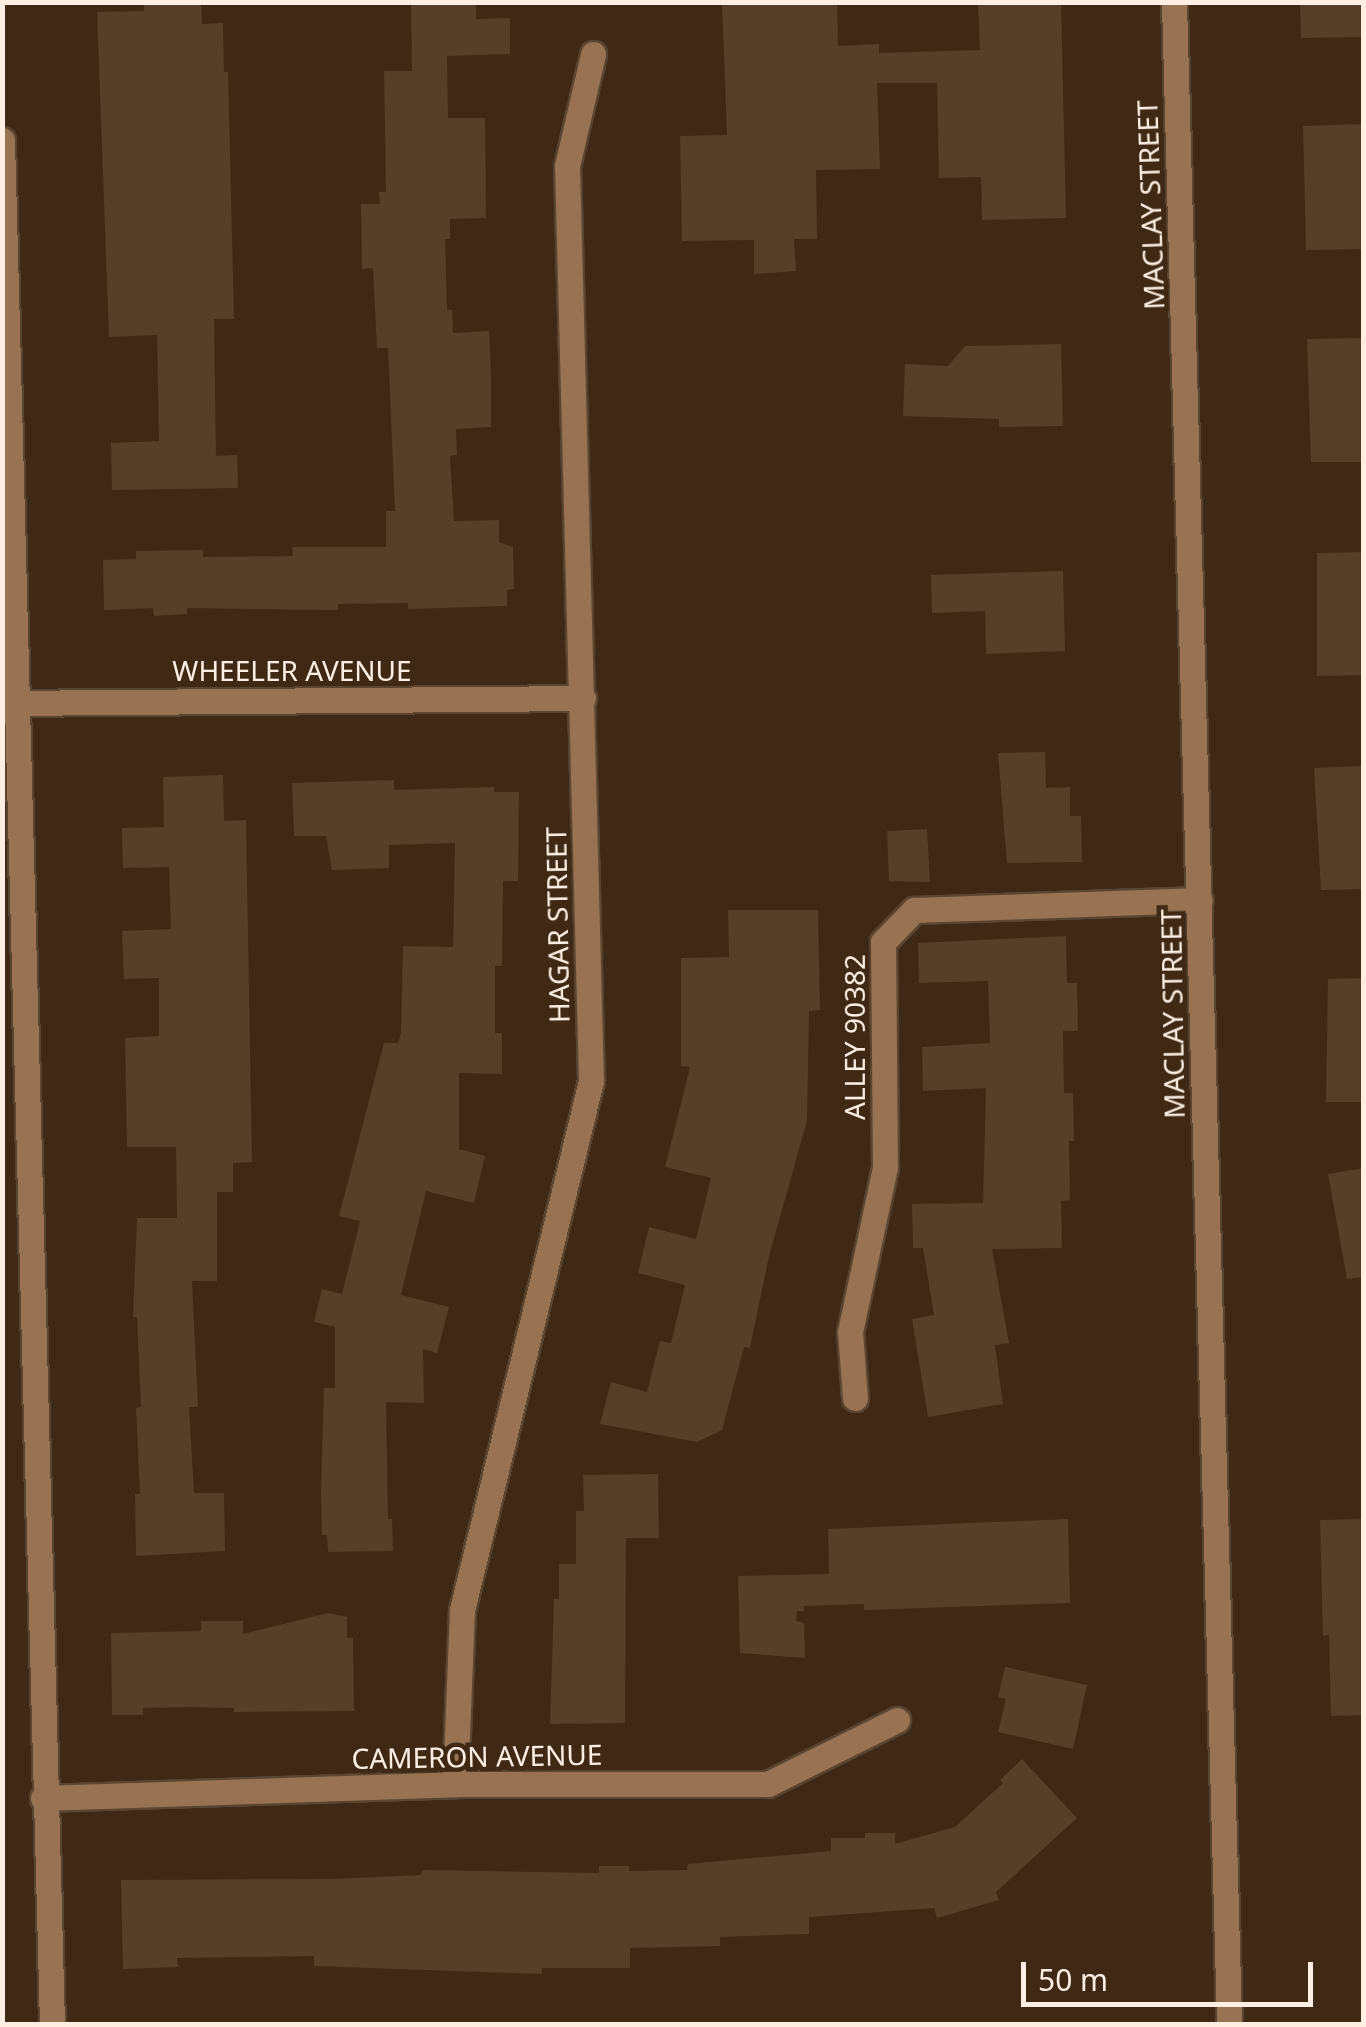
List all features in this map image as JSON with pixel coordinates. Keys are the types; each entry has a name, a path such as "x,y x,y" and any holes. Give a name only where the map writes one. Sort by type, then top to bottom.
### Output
{"street":[{"name":"MACLAY STREET","path":"1174,2 1228,2024"},
{"name":"HAGAR STREET","path":"455,1784 462,1610 590,1081 567,166 593,54"},
{"path":"2,140 10,702 52,2024"},
{"name":"WHEELER AVENUE","path":"10,702 582,698"},
{"name":"ALLEY 90382","path":"855,1398 850,1332 885,1167 883,942 914,910 1200,900"},
{"name":"CAMERON AVENUE","path":"43,1798 455,1784 768,1784 897,1720"}],"building":[{"path":"144,2 201,2 202,24 223,23 224,72 228,72 234,319 214,319 216,456 237,455 238,488 112,490 111,443 159,441 157,335 109,337 97,12 144,11"},
{"path":"411,2 476,2 476,19 510,18 510,54 447,56 448,118 485,118 486,218 450,219 450,239 445,239 447,310 452,310 453,333 489,331 491,373 491,427 456,429 457,455 450,456 454,521 499,520 499,542 513,547 514,589 507,590 507,606 408,609 408,603 338,604 338,610 187,608 187,614 154,616 153,608 104,610 103,560 136,559 136,551 203,550 203,557 293,556 292,547 386,547 386,511 395,511 388,348 377,348 373,268 362,269 361,204 380,204 379,192 386,192 384,71 412,71"},
{"path":"722,2 837,2 838,46 879,44 879,53 980,50 978,2 1061,2 1066,218 982,220 981,177 939,178 937,83 877,83 880,169 816,170 817,239 794,239 796,271 754,274 754,240 682,241 680,136 727,135"},
{"path":"1300,2 1364,2 1364,37 1301,38"},
{"path":"1364,124 1364,249 1306,250 1303,126"},
{"path":"1364,338 1364,462 1311,462 1307,339"},
{"path":"1061,344 1063,426 999,427 999,419 903,416 905,364 948,366 965,346"},
{"path":"1364,552 1364,675 1317,676 1317,553"},
{"path":"1063,571 1065,651 986,654 985,611 932,613 931,575"},
{"path":"1045,752 1046,788 1070,787 1070,816 1081,816 1082,862 1007,863 998,753"},
{"path":"1364,766 1364,889 1321,890 1314,768"},
{"path":"223,775 224,821 246,820 252,1162 233,1163 233,1192 217,1192 217,1281 192,1281 198,1407 189,1407 194,1493 224,1493 225,1551 136,1556 135,1494 140,1494 136,1408 141,1407 137,1317 133,1317 137,1218 177,1218 176,1147 127,1147 125,1038 159,1036 159,978 124,979 122,931 171,929 169,867 123,868 122,828 164,827 163,777"},
{"path":"394,780 394,790 494,787 494,792 519,792 518,881 503,881 502,966 495,966 495,1033 502,1033 502,1074 459,1073 459,1149 485,1156 474,1203 426,1191 401,1295 449,1307 437,1353 423,1349 424,1403 386,1402 388,1519 392,1519 393,1551 328,1552 327,1535 322,1535 324,1388 335,1388 335,1327 314,1322 322,1289 342,1294 360,1221 339,1216 384,1043 398,1043 401,1033 403,946 453,947 455,843 389,845 389,868 332,870 326,836 294,836 292,783"},
{"path":"927,829 930,882 889,881 887,831"},
{"path":"728,910 818,910 820,1010 809,1011 807,1121 769,1256 750,1348 744,1347 722,1430 697,1442 600,1424 611,1382 647,1392 660,1341 671,1343 685,1285 638,1273 649,1227 696,1239 711,1178 665,1167 690,1067 681,1066 681,958 729,957"},
{"path":"1066,936 1067,983 1077,983 1078,1031 1063,1031 1064,1093 1073,1093 1074,1141 1069,1141 1070,1200 1061,1201 1062,1248 992,1249 1009,1343 995,1345 1003,1404 928,1417 912,1319 934,1315 923,1248 913,1248 912,1204 983,1203 986,1088 923,1091 922,1047 990,1043 988,981 919,983 918,943"},
{"path":"1364,978 1364,1102 1326,1102 1328,979"},
{"path":"1364,1168 1364,1277 1347,1279 1328,1174"},
{"path":"658,1474 659,1538 626,1538 625,1723 550,1724 554,1599 559,1599 559,1564 576,1564 576,1511 584,1511 583,1475"},
{"path":"1068,1519 1070,1603 864,1610 864,1604 804,1606 804,1611 797,1611 796,1621 804,1623 805,1658 740,1653 738,1576 829,1574 828,1529"},
{"path":"1364,1519 1364,1715 1331,1716 1329,1635 1323,1636 1320,1520"},
{"path":"328,1613 347,1617 347,1638 353,1638 354,1711 234,1712 234,1708 192,1707 143,1708 143,1715 112,1715 111,1633 201,1631 201,1621 243,1621 243,1634"},
{"path":"1005,1667 1087,1685 1073,1749 998,1732 1006,1699 998,1697"},
{"path":"1022,1759 1077,1818 996,1892 999,1900 937,1918 934,1908 809,1917 809,1934 720,1937 720,1946 630,1948 630,1968 542,1968 542,1974 314,1966 314,1956 177,1958 178,1967 123,1969 121,1880 333,1879 421,1875 422,1870 599,1873 599,1866 629,1866 629,1871 687,1870 688,1864 831,1851 831,1838 865,1838 865,1833 895,1833 895,1844 955,1827 1003,1783 1000,1780"}]}
